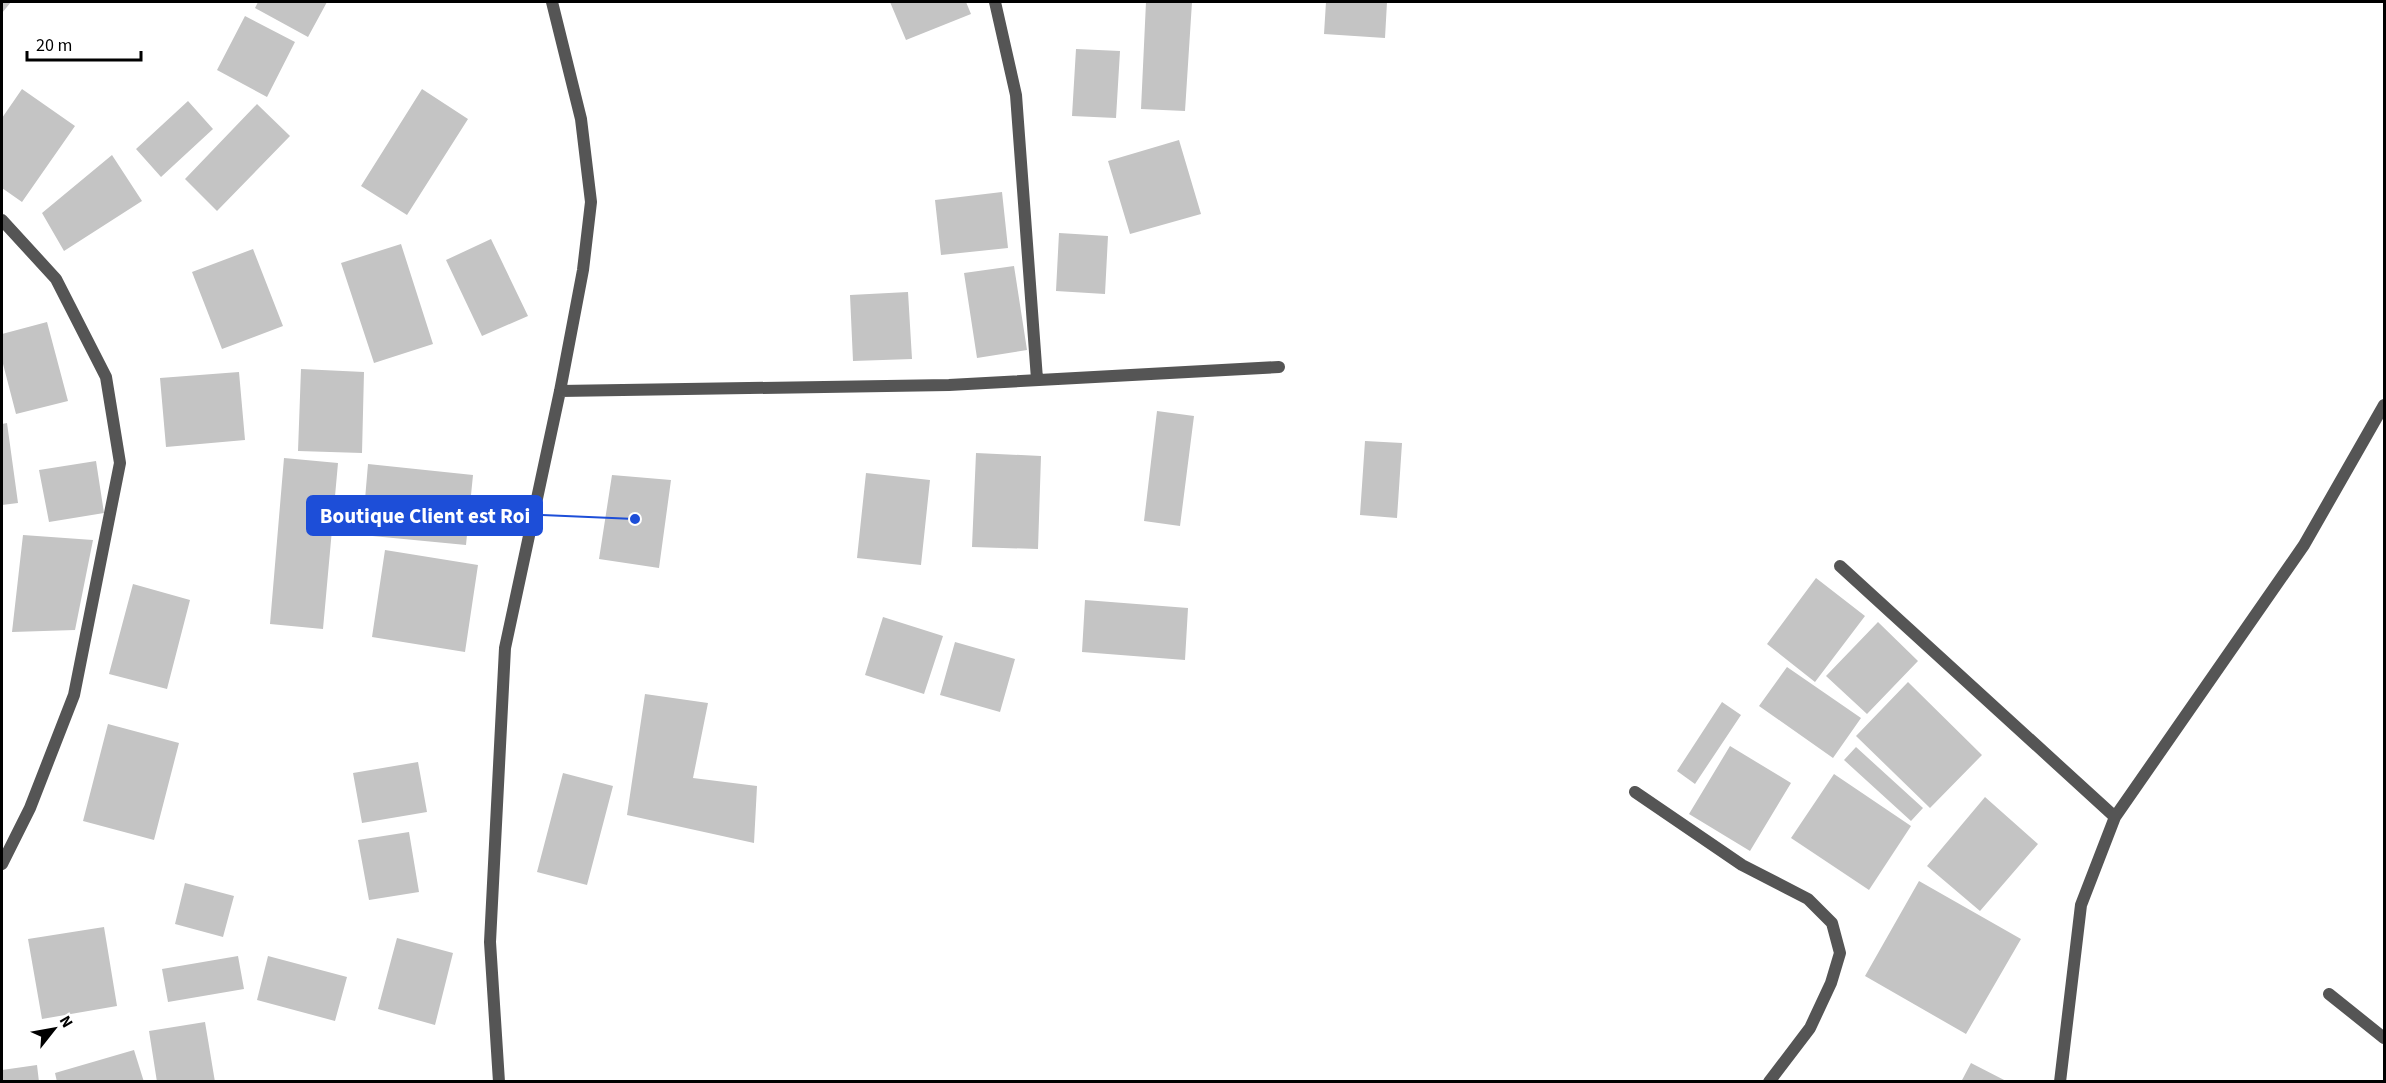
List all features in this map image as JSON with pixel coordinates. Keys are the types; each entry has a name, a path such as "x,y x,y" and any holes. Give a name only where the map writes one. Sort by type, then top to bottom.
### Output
{"street":[{"path":"499,1082 490,942 505,648 560,391 583,270 591,202 581,119 552,2"},
{"path":"995,2 1016,95 1037,379"},
{"path":"2,220 56,279 106,377 120,463 74,695 30,808 2,864"},
{"path":"560,391 949,385 1279,367"},
{"path":"2060,1082 2081,905 2115,816 2304,545 2385,405"},
{"path":"1840,566 2115,816"},
{"path":"1635,792 1742,864 1808,899 1832,923 1840,953 1831,983 1810,1028 1769,1082"},
{"path":"2329,994 2385,1038"}],"building":[{"path":"2,2 11,2 2,13"},
{"path":"258,2 327,2 308,37 255,8"},
{"path":"890,2 966,2 971,14 906,40"},
{"path":"1146,2 1192,2 1185,111 1141,109"},
{"path":"1326,2 1387,2 1385,38 1324,34"},
{"path":"245,16 295,42 267,97 217,70"},
{"path":"1076,49 1120,51 1116,118 1072,116"},
{"path":"22,89 75,126 22,202 2,188 2,118"},
{"path":"422,89 468,119 407,215 361,186"},
{"path":"188,101 213,129 161,177 136,149"},
{"path":"257,104 290,136 217,211 185,179"},
{"path":"1179,140 1201,214 1130,234 1108,161"},
{"path":"112,155 142,201 64,251 42,213"},
{"path":"1002,192 1008,248 941,255 935,200"},
{"path":"1059,233 1108,236 1105,294 1056,291"},
{"path":"491,239 528,316 482,336 446,260"},
{"path":"401,244 433,344 374,363 341,263"},
{"path":"253,249 283,326 222,349 192,272"},
{"path":"1014,266 1027,350 977,358 964,273"},
{"path":"908,292 912,359 853,361 850,295"},
{"path":"47,322 68,401 16,414 2,360 2,334"},
{"path":"301,369 364,372 362,453 298,451"},
{"path":"239,372 245,440 166,447 160,378"},
{"path":"1157,411 1194,416 1180,526 1144,521"},
{"path":"7,423 18,503 2,505 2,424"},
{"path":"1365,441 1402,443 1397,518 1360,515"},
{"path":"976,453 1041,456 1038,549 972,547"},
{"path":"284,458 338,463 323,629 270,624"},
{"path":"96,461 104,513 49,522 39,470"},
{"path":"368,464 473,475 466,545 362,535"},
{"path":"866,473 930,480 921,565 857,558"},
{"path":"612,475 671,480 659,568 599,559"},
{"path":"23,535 93,540 75,630 12,632"},
{"path":"385,550 478,565 465,652 372,637"},
{"path":"1816,578 1865,616 1815,682 1767,644"},
{"path":"133,584 190,600 167,689 109,674"},
{"path":"1085,600 1188,608 1185,660 1082,652"},
{"path":"883,617 943,636 924,694 865,675"},
{"path":"1878,622 1918,661 1867,714 1826,676"},
{"path":"955,642 1015,659 1000,712 940,695"},
{"path":"1787,667 1861,718 1833,758 1759,706"},
{"path":"1908,682 1982,755 1930,808 1856,736"},
{"path":"645,694 708,703 693,778 757,786 754,843 627,815"},
{"path":"1722,702 1741,715 1695,784 1677,771"},
{"path":"108,724 179,743 154,840 83,821"},
{"path":"1730,746 1791,783 1750,851 1689,814"},
{"path":"1856,747 1923,808 1911,821 1844,760"},
{"path":"418,762 427,812 362,823 353,773"},
{"path":"563,773 613,786 587,885 537,872"},
{"path":"1834,774 1911,826 1869,890 1791,838"},
{"path":"1985,797 2038,844 1980,911 1927,866"},
{"path":"409,832 419,892 369,900 358,840"},
{"path":"1919,881 2021,939 1966,1034 1865,976"},
{"path":"185,883 234,896 223,937 175,924"},
{"path":"104,927 117,1006 42,1019 28,939"},
{"path":"397,938 453,953 435,1025 378,1009"},
{"path":"238,956 244,989 168,1002 162,969"},
{"path":"268,956 347,977 335,1021 257,1000"},
{"path":"205,1022 215,1082 157,1082 149,1031"},
{"path":"134,1050 144,1082 57,1082 55,1073"},
{"path":"1971,1063 2008,1082 1961,1082"},
{"path":"37,1065 39,1082 2,1082 2,1070"}],"place":[{"name":"Boutique Client est Roi","path":"635,519"}]}
